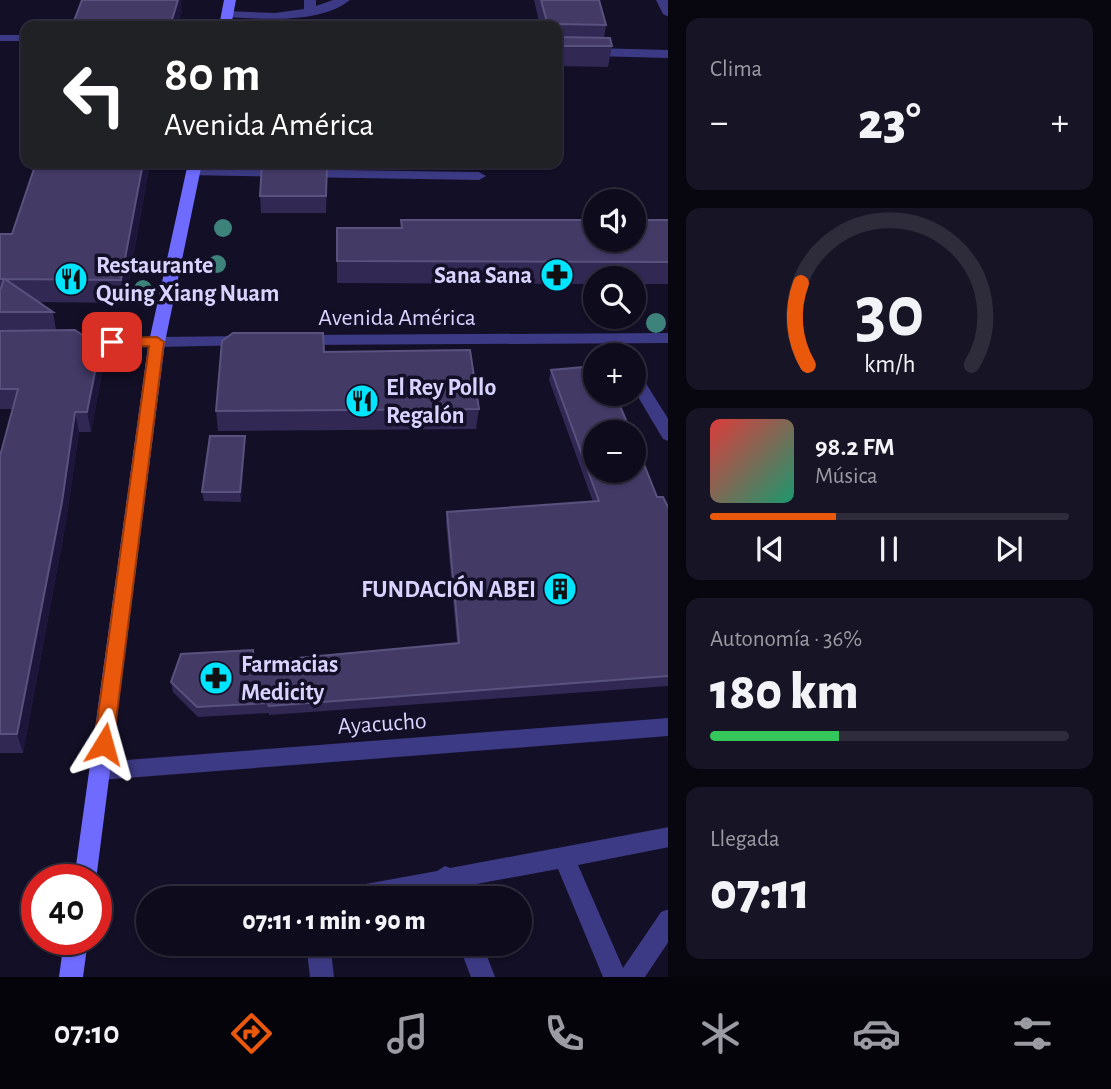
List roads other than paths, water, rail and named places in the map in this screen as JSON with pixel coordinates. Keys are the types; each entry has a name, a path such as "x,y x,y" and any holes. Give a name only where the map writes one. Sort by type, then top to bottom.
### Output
{"street":[{"path":"230,0 226,20 275,16 344,0"},
{"path":"662,0 668,14"},
{"path":"0,38 21,38"},
{"path":"562,51 668,54"},
{"path":"87,864 157,342 194,168"},
{"path":"226,168 479,176"},
{"path":"609,338 612,343"},
{"name":"Avenida América","path":"289,341 668,338"},
{"path":"50,343 261,341"},
{"path":"646,398 668,435"},
{"name":"Ayacucho","path":"100,771 668,727"},
{"path":"456,886 564,857 668,837"},
{"path":"564,857 615,977"},
{"path":"631,977 668,920"},
{"path":"71,977 74,955"},
{"path":"320,956 322,977"},
{"path":"475,956 483,977"}],"place":[{"name":"Sana Sana","path":"557,275"},
{"name":"Restaurante Quing Xiang Nuam","path":"71,279"},
{"name":"El Rey Pollo Regalón","path":"362,401"},
{"name":"FUNDACIÓN ABEI","path":"560,589"},
{"name":"Farmacias Medicity","path":"216,678"}]}
